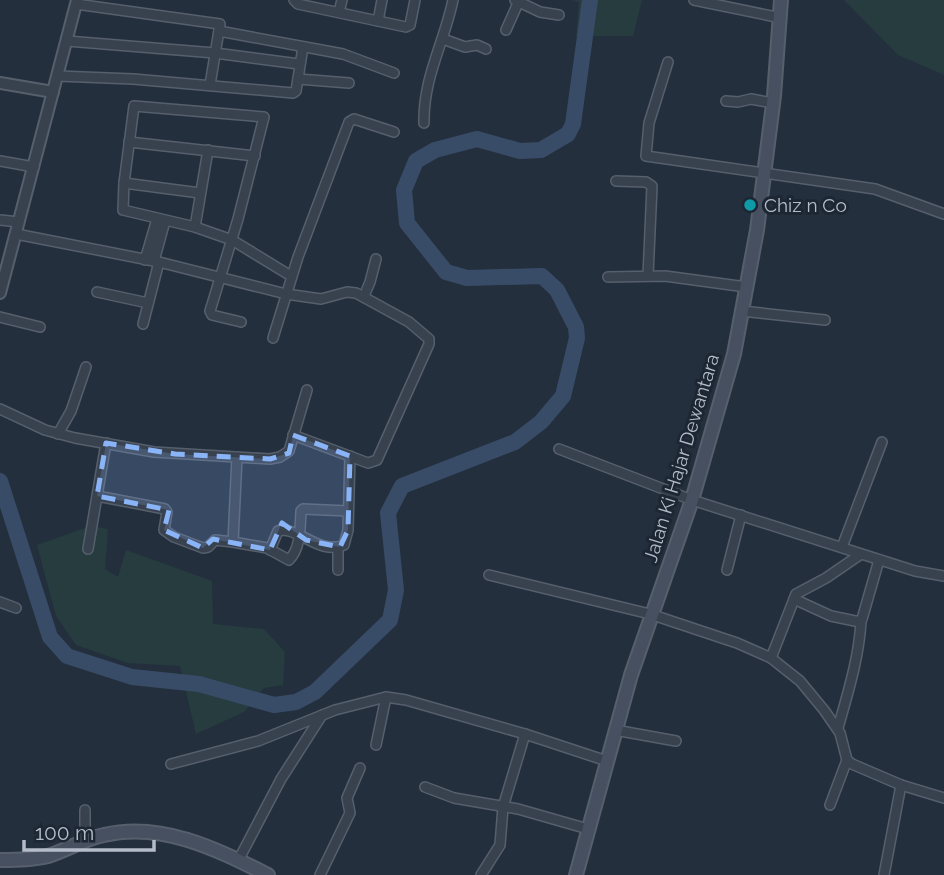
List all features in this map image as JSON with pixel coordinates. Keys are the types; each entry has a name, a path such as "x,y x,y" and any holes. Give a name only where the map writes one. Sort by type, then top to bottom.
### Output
{"main road":[{"name":"Jalan Ki Hajar Dewantara","path":"576,875 650,614 692,500 728,378 757,230 773,103 781,0"},
{"path":"0,860 36,859 85,841 121,832 148,832 208,846 239,859 257,873"}],"street":[{"path":"294,0 298,4 408,27 415,0"},
{"path":"339,12 342,0"},
{"path":"378,21 383,0"},
{"path":"424,123 426,85 443,39 453,0"},
{"path":"694,0 781,18"},
{"path":"506,30 517,1 540,12 559,15"},
{"path":"0,293 76,2 220,24 210,85"},
{"path":"219,32 343,54 394,73"},
{"path":"443,39 467,47 474,45 486,48"},
{"path":"67,41 215,53 299,64"},
{"path":"58,76 133,79 293,93 296,91 303,47"},
{"path":"668,62 649,123 646,156 882,190 944,214"},
{"path":"298,79 349,83"},
{"path":"0,83 53,92"},
{"path":"726,101 751,99 773,103"},
{"path":"241,322 211,314 232,240 254,156 265,120 260,116 138,105 132,109 123,210 195,227 232,240 291,275"},
{"path":"273,338 291,275 349,121 354,119 394,132"},
{"path":"129,142 254,156"},
{"path":"195,227 208,150"},
{"path":"0,161 34,167"},
{"path":"616,181 646,182 652,185 648,276"},
{"path":"124,183 200,193"},
{"path":"0,220 19,222"},
{"path":"143,324 161,220"},
{"path":"16,234 221,276 286,294 321,299 347,292 364,296 423,331 429,344 377,460 371,463 293,435"},
{"path":"364,296 376,259"},
{"path":"608,276 686,278 746,287"},
{"path":"97,292 148,303"},
{"path":"742,311 825,320"},
{"path":"0,317 40,327"},
{"path":"58,434 71,411 86,367"},
{"path":"0,409 58,434 154,452 280,457 289,451 307,390"},
{"path":"842,547 882,442"},
{"path":"88,549 106,443"},
{"path":"559,449 692,500 915,571 944,576"},
{"path":"270,550 279,530 292,530 317,544 338,547 346,541 350,456"},
{"path":"233,542 237,457"},
{"path":"96,496 165,509 167,512 164,530 188,543 206,548 215,540 233,542 270,550 289,560 293,556 299,536 303,509 348,511"},
{"path":"727,570 741,515"},
{"path":"338,547 338,570"},
{"path":"771,658 798,593 861,554"},
{"path":"838,728 854,673 861,621 879,560"},
{"path":"489,575 650,614 754,649 771,658 800,681 838,728 842,737 847,760 830,805"},
{"path":"794,599 830,616 851,622 861,621"},
{"path":"0,602 16,608"},
{"path":"376,745 386,697"},
{"path":"171,764 258,741 322,715 386,697 406,700 526,734 607,761"},
{"path":"239,859 281,779 322,715"},
{"path":"615,730 676,741"},
{"path":"481,875 500,845 503,807 526,734"},
{"path":"847,760 901,785 944,798"},
{"path":"320,875 350,813 347,798 360,768"},
{"path":"884,875 901,785"},
{"path":"425,786 454,798 529,812 588,829"},
{"path":"85,810 85,841"}],"highlighted area":[{"path":"293,435 350,456 348,530 340,547 306,540 282,523 270,550 213,539 203,548 164,530 169,510 97,496 106,443 175,454 270,459 289,453"}],"green space":[{"path":"572,0 642,0 633,36 576,36 579,2"},
{"path":"844,0 944,0 944,75 898,55"},
{"path":"91,526 108,529 105,569 118,577 126,550 212,581 213,624 264,629 285,652 283,685 264,688 244,712 196,734 180,666 128,663 76,645 56,616 37,545"}],"waterway":[{"path":"0,481 50,637 67,656 132,677 199,684 274,705 296,702 315,692 390,620 396,590 388,513 402,486 515,442 541,422 563,396 577,338 576,327 557,290 542,276 467,278 446,272 407,223 404,190 416,161 435,150 477,139 520,151 541,150 568,134 573,124 590,0"}],"place":[{"name":"Chiz n Co","path":"750,205"}]}
